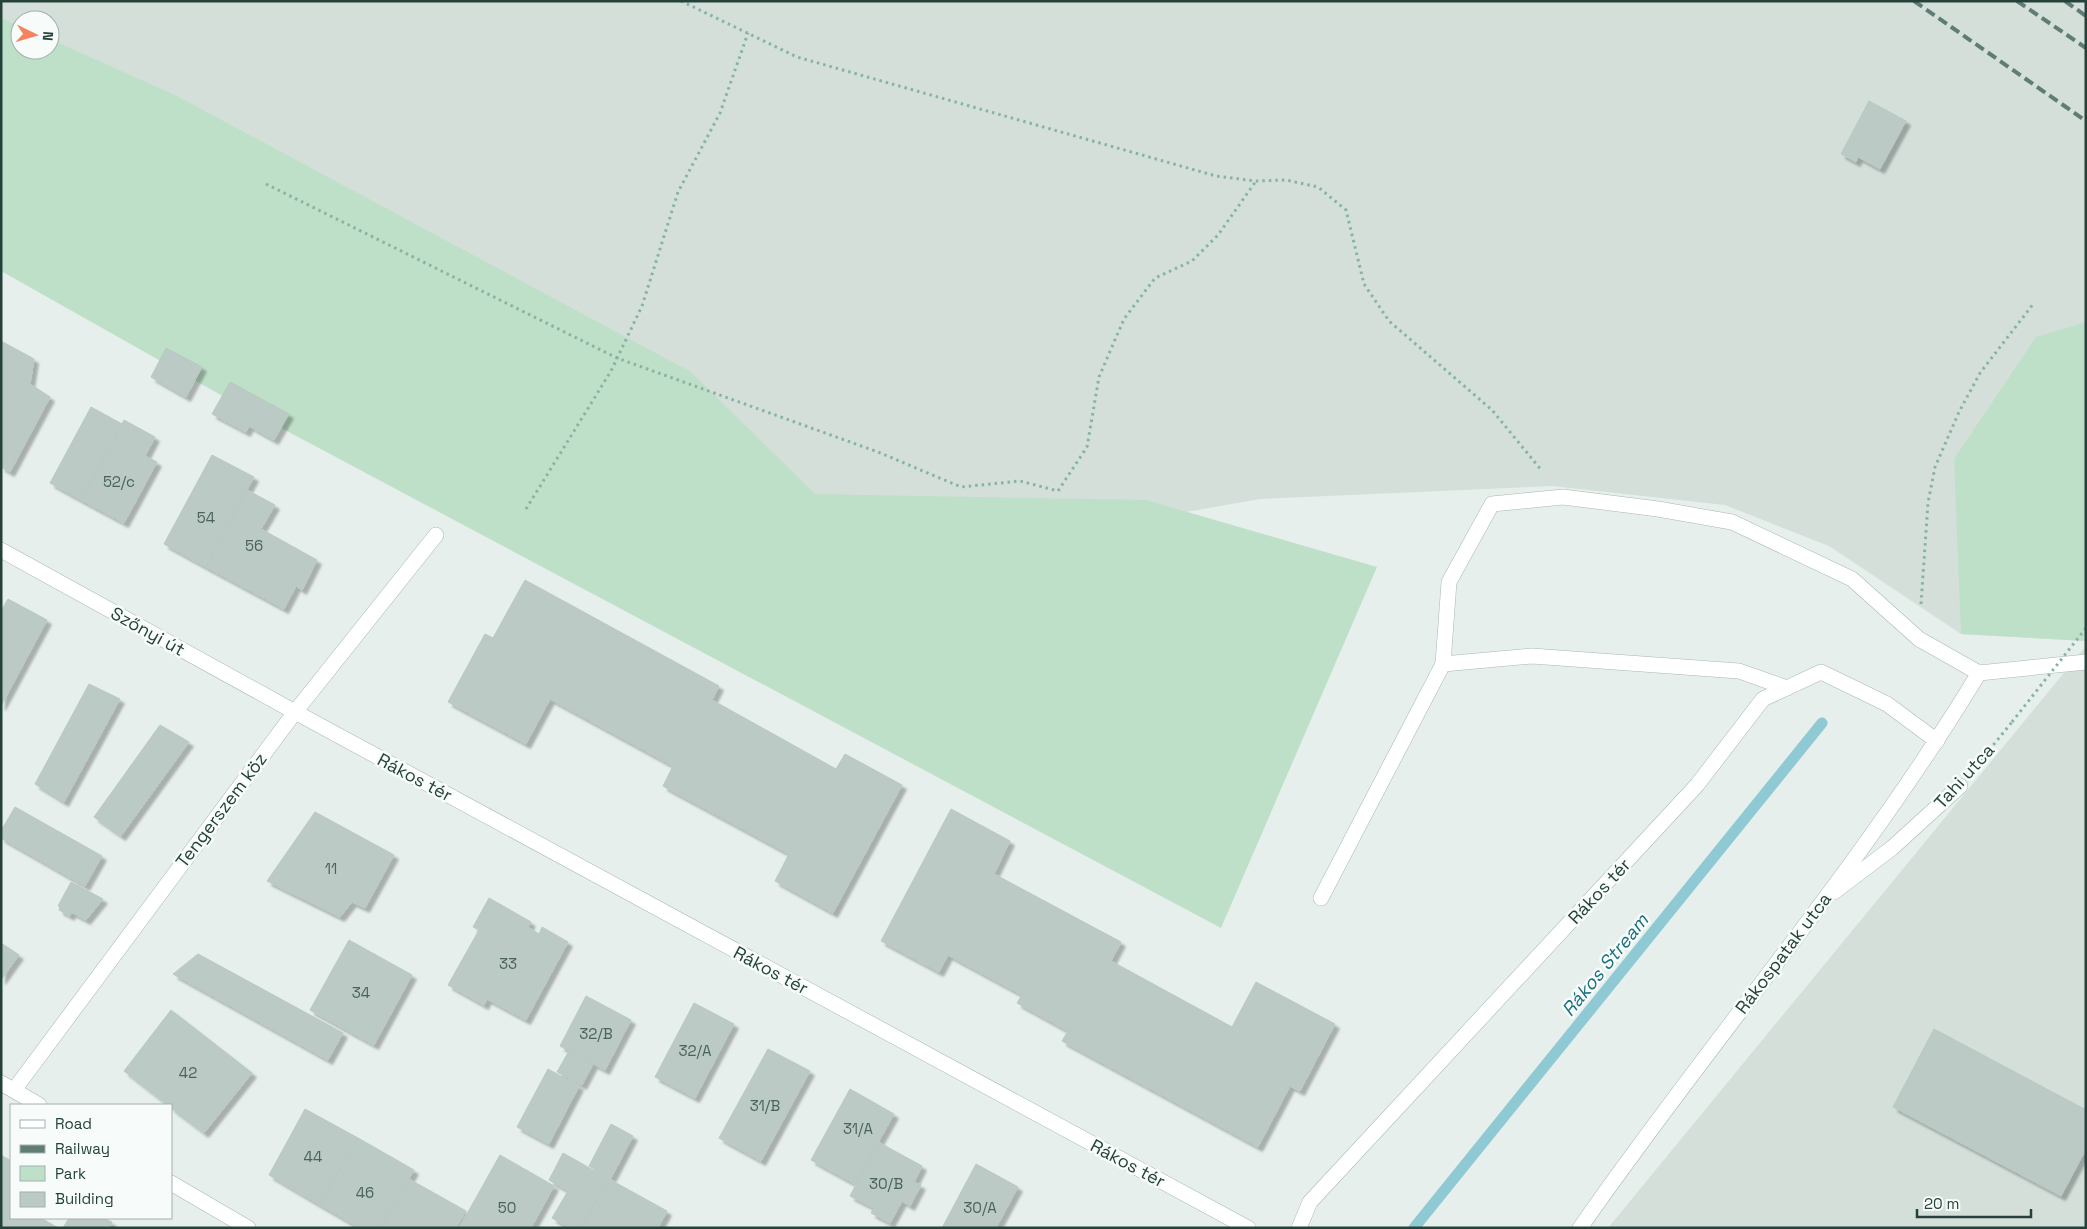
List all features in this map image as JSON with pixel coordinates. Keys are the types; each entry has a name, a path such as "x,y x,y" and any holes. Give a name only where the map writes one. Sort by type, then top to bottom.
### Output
{"street":[{"path":"1321,898 1443,664 1448,582 1492,504 1563,497 1658,509 1732,522 1852,579 1919,639 1978,673 2086,662"},
{"name":"Tengerszem köz","path":"7,1087 295,712 436,535"},
{"name":"Szőnyi út","path":"1,550 295,712"},
{"path":"1443,664 1532,656 1552,657 1739,671 1787,688"},
{"name":"Rákos tér","path":"1299,1228 1310,1202 1696,785 1763,699 1821,672 1887,704 1938,741"},
{"name":"Rákospatak utca","path":"1580,1228 1650,1128 1821,902 1938,741 1978,673"},
{"name":"Rákos tér","path":"295,712 1248,1228"},
{"name":"Tahi utca","path":"1821,902 1892,848 1960,786"},
{"path":"7,1087 37,1104"},
{"path":"172,1184 248,1228"}],"path":[{"path":"681,1 797,57 1216,176 1256,181 1286,180 1318,187 1346,210 1364,284 1389,321 1492,410 1563,497"},
{"path":"526,509 617,358 642,306 678,192 720,113 748,33"},
{"path":"266,184 617,358 878,452 961,488 1020,481 1058,491 1087,447 1099,377 1124,319 1155,278 1192,261 1218,235 1256,181"},
{"path":"1919,639 1928,503 1935,467 1959,412 1980,373 2034,304"},
{"name":"Tahi utca","path":"1960,786 2086,628"}],"shaded area":[{"path":"1,1 2086,1 2086,641 1961,634 1829,546 1725,505 1552,486 1260,499 902,562 1,271"},
{"path":"2086,646 2086,1228 1608,1228"}],"green space":[{"path":"1,18 10,22 10,60 60,60 60,43 177,96 691,372 815,494 1146,500 1377,567 1221,928 251,412 1,271"},
{"path":"2086,322 2086,641 1961,634 1954,459 2036,337"}],"building":[{"path":"1869,101 1906,121 1880,169 1858,157 1856,162 1841,154"},
{"path":"1,341 34,359 30,384 50,397 10,472 1,467"},
{"path":"166,348 202,367 186,397 151,377"},
{"path":"230,382 289,414 274,440 249,426 246,432 212,414"},
{"path":"91,407 122,424 81,500 50,483"},
{"path":"124,420 155,437 145,456 157,462 124,523 81,500"},
{"path":"212,455 254,477 206,567 164,544"},
{"path":"247,490 275,505 261,529 317,560 302,590 296,586 284,609 206,567"},
{"path":"525,580 719,686 712,700 836,769 845,754 902,785 833,913 775,881 789,854 663,786 673,766 550,699 526,744 448,702 485,634 493,638"},
{"path":"8,599 47,620 1,706 1,611"},
{"path":"89,684 120,699 64,802 35,784"},
{"path":"160,725 189,742 121,836 94,817"},
{"path":"15,807 102,856 85,886 1,838 1,831"},
{"path":"951,809 1010,841 994,874 1121,942 1111,961 1232,1027 1256,982 1335,1024 1300,1091 1290,1086 1258,1147 1062,1041 1068,1031 1017,1003 1022,995 948,955 939,972 881,941"},
{"path":"315,812 394,855 365,908 352,902 340,917 267,881"},
{"path":"71,882 103,899 86,920 71,912 70,916 59,910 60,907 58,906"},
{"path":"489,898 531,922 528,927 539,934 542,927 568,942 526,1020 487,999 484,1005 448,985 479,930 473,927"},
{"path":"349,940 412,975 374,1045 310,1010"},
{"path":"1,943 19,955 1,980"},
{"path":"198,954 343,1033 328,1060 173,974"},
{"path":"586,996 631,1020 605,1070 560,1046"},
{"path":"694,1003 734,1024 695,1098 655,1077"},
{"path":"171,1010 252,1073 204,1133 172,1109 172,1104 167,1104 124,1071"},
{"path":"1934,1029 2086,1110 2086,1149 2061,1196 1893,1107"},
{"path":"768,1049 810,1071 761,1161 719,1138"},
{"path":"569,1051 593,1064 582,1085 557,1072"},
{"path":"548,1069 579,1086 549,1144 517,1127"},
{"path":"850,1089 894,1114 855,1184 811,1160"},
{"path":"305,1109 358,1138 320,1205 269,1175"},
{"path":"611,1124 633,1136 611,1178 589,1166"},
{"path":"358,1138 414,1170 381,1228 360,1228 320,1205"},
{"path":"878,1142 922,1166 914,1182 921,1185 910,1206 902,1201 890,1223 871,1213 874,1208 850,1196"},
{"path":"563,1153 609,1179 581,1228 570,1228 552,1218 568,1191 549,1180"},
{"path":"1,1155 10,1160 10,1219 43,1219 58,1228 1,1228"},
{"path":"500,1155 554,1186 531,1228 459,1228"},
{"path":"976,1164 1018,1187 996,1228 942,1228"},
{"path":"409,1179 466,1211 456,1228 381,1228"},
{"path":"609,1179 667,1211 658,1228 581,1228"},
{"path":"68,1219 105,1219 112,1222 109,1228 63,1228"}],"waterway":[{"name":"Rákos Stream","path":"1414,1228 1822,723"}],"railway":[{"path":"1914,1 2086,121"},
{"path":"2017,1 2086,48"},
{"path":"2065,1 2086,16"}]}
